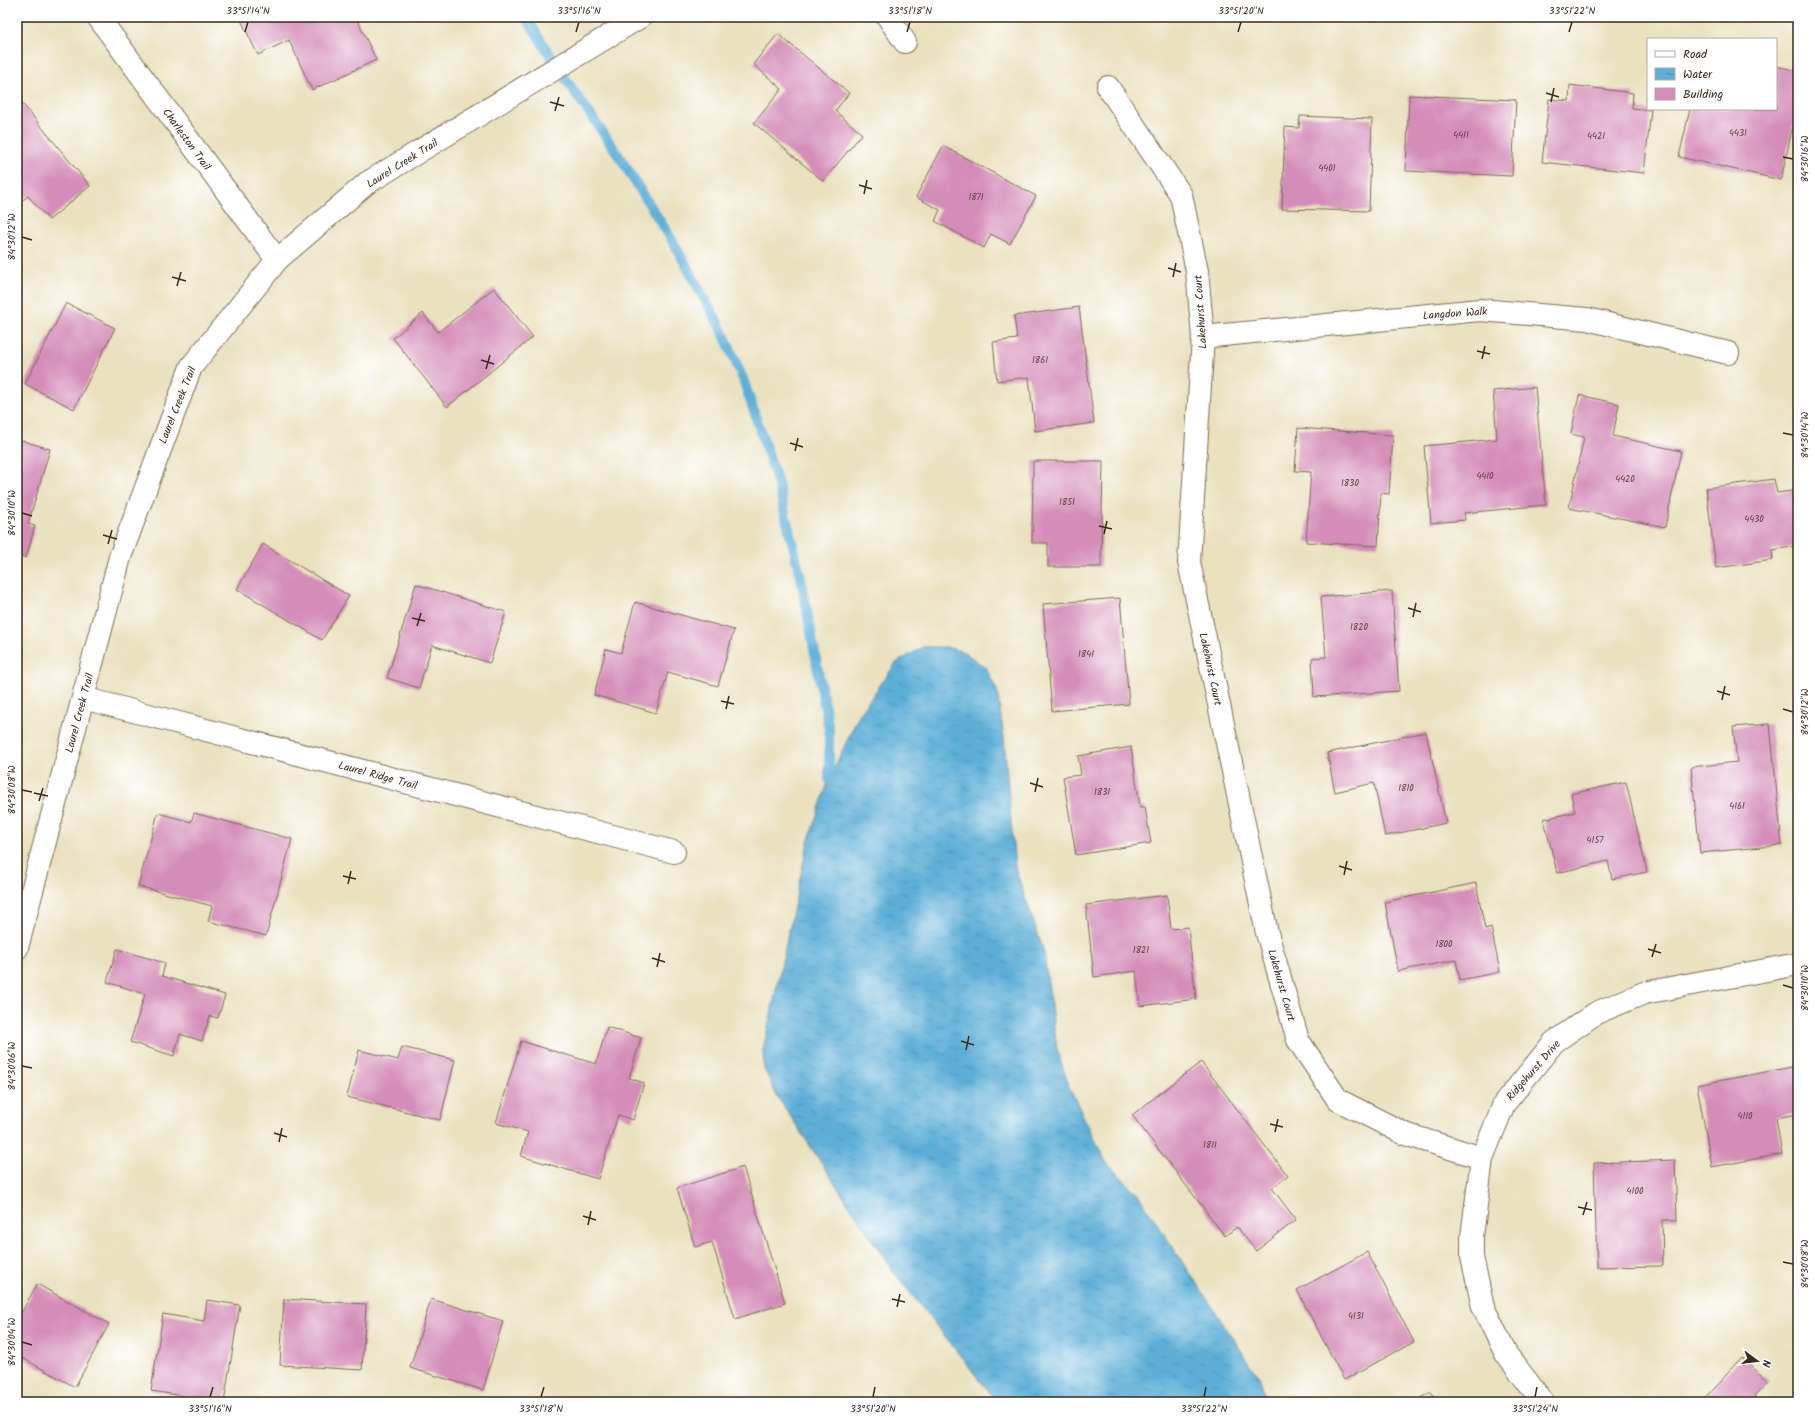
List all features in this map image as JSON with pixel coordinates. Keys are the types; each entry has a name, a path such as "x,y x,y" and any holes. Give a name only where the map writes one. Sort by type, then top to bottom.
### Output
{"street":[{"name":"Charleston Trail","path":"98,17 277,260"},
{"name":"Laurel Creek Trail","path":"17,948 120,557 191,366 277,260 367,183 640,17"},
{"path":"888,17 905,42"},
{"name":"Lakehurst Court","path":"1108,87 1181,195 1197,271 1203,337 1189,562 1267,933 1298,1040 1338,1100 1405,1134 1482,1158"},
{"name":"Langdon Walk","path":"1203,337 1480,310 1587,319 1728,353"},
{"name":"Laurel Ridge Trail","path":"83,698 674,852"},
{"name":"Ridgehurst Drive","path":"1543,1402 1506,1354 1483,1308 1472,1257 1472,1237 1482,1158 1504,1104 1554,1042 1596,1013 1644,993 1798,964"}],"water":[{"path":"923,647 946,647 964,652 986,668 997,690 1004,737 1015,868 1044,952 1057,1050 1070,1089 1106,1162 1137,1193 1260,1379 1267,1402 997,1402 893,1271 777,1096 764,1069 763,1050 808,842 829,779 859,715 896,663"}],"building":[{"path":"247,17 356,17 376,60 312,90 289,40 258,55 241,20"},
{"path":"778,34 849,93 835,111 862,134 823,181 754,123 782,89 753,64"},
{"path":"1777,66 1798,71 1798,102 1781,180 1679,157 1690,110 1777,110"},
{"path":"1570,85 1633,93 1632,108 1651,110 1644,173 1542,162 1549,99 1569,101"},
{"path":"1409,95 1516,100 1512,176 1406,171"},
{"path":"21,102 90,186 49,220 28,196 17,205 17,106"},
{"path":"1300,116 1372,119 1369,211 1282,209 1285,127 1299,128"},
{"path":"943,146 1036,196 1010,244 991,234 984,248 935,221 940,210 916,197"},
{"path":"494,288 533,337 447,407 393,338 423,313 438,332"},
{"path":"66,303 115,328 74,409 25,384"},
{"path":"1079,307 1094,423 1035,431 1029,377 997,381 993,342 1017,339 1014,316"},
{"path":"1535,387 1546,505 1464,513 1465,520 1431,523 1424,446 1497,439 1493,391"},
{"path":"1579,395 1619,404 1613,436 1681,451 1665,527 1569,508 1584,437 1571,434"},
{"path":"1298,428 1393,435 1389,494 1381,493 1378,546 1306,542 1311,472 1295,471"},
{"path":"17,439 50,449 28,524 35,526 26,558 17,555"},
{"path":"1033,461 1103,461 1101,567 1048,567 1048,543 1032,543"},
{"path":"1774,479 1777,493 1798,490 1798,546 1772,550 1773,560 1716,568 1706,488"},
{"path":"263,544 349,596 322,640 237,589"},
{"path":"416,584 506,612 490,663 432,645 419,688 387,678"},
{"path":"1392,591 1399,691 1314,697 1312,658 1326,657 1321,597"},
{"path":"1120,598 1129,704 1052,711 1043,604"},
{"path":"635,602 734,630 718,686 668,672 656,713 594,695 606,649 621,653"},
{"path":"1770,724 1782,845 1700,853 1691,767 1737,762 1733,727"},
{"path":"1426,732 1446,823 1385,836 1374,783 1335,792 1327,753"},
{"path":"1131,747 1140,807 1145,807 1151,843 1076,855 1063,777 1081,775 1078,756"},
{"path":"1626,782 1647,872 1612,879 1608,861 1557,873 1544,819 1575,812 1571,794"},
{"path":"158,813 191,822 194,813 292,839 266,936 208,921 212,906 138,886"},
{"path":"1476,883 1485,929 1491,927 1500,972 1460,980 1456,960 1398,971 1385,902"},
{"path":"1167,895 1171,929 1188,927 1196,999 1140,1006 1136,971 1094,977 1086,905"},
{"path":"117,949 165,963 162,976 225,995 218,1018 210,1016 202,1041 180,1034 174,1056 130,1042 145,994 107,982"},
{"path":"607,1027 641,1038 629,1078 644,1083 633,1120 618,1115 598,1179 521,1156 528,1132 496,1123 521,1041 596,1064"},
{"path":"402,1047 455,1060 440,1120 347,1097 359,1050 398,1060"},
{"path":"1201,1062 1288,1176 1272,1188 1296,1220 1256,1251 1237,1227 1225,1236 1132,1115"},
{"path":"1797,1066 1798,1114 1776,1118 1782,1154 1712,1167 1697,1085"},
{"path":"1675,1160 1677,1220 1662,1220 1663,1266 1597,1267 1594,1163"},
{"path":"743,1167 785,1303 735,1319 712,1242 695,1247 677,1188"},
{"path":"1367,1252 1414,1342 1344,1380 1297,1290"},
{"path":"37,1284 109,1324 75,1387 17,1355 17,1321"},
{"path":"284,1299 366,1304 362,1370 280,1365"},
{"path":"431,1299 503,1321 483,1390 410,1368"},
{"path":"207,1300 240,1305 224,1402 151,1391 163,1314 204,1321"},
{"path":"1742,1357 1769,1381 1755,1396 1761,1402 1700,1402"},
{"path":"1431,1392 1437,1402 1415,1402"}],"waterway":[{"path":"526,17 558,68 617,153 672,240 723,332 743,379 776,477 801,578 829,730 829,779"}]}
